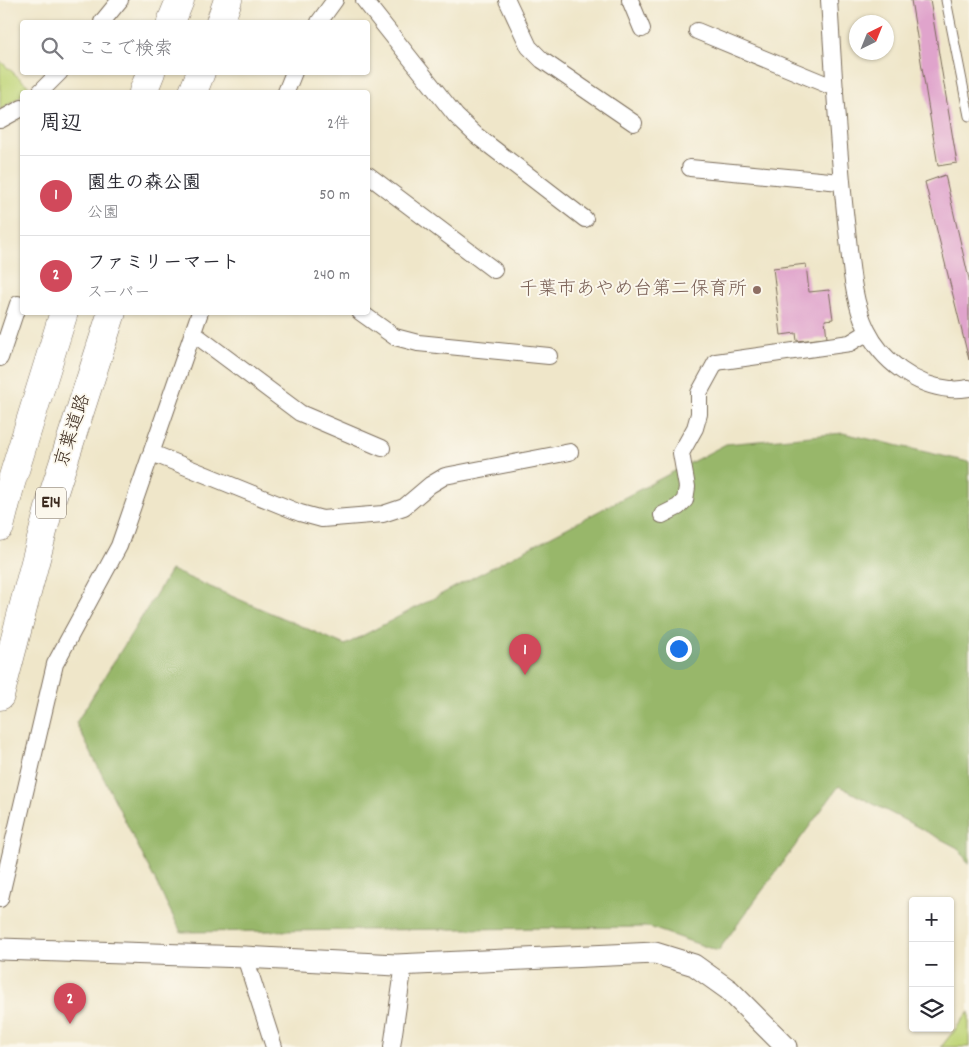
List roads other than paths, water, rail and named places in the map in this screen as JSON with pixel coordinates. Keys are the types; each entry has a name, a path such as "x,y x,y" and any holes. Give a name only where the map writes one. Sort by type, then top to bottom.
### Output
{"highway":[{"path":"172,20 180,0"},
{"path":"221,20 228,0"},
{"path":"144,90 150,75"},
{"path":"194,90 200,75"},
{"name":"E14","path":"0,528 11,483 63,315"},
{"name":"京葉道路","path":"0,696 52,501 111,315"}],"street":[{"path":"104,20 120,0"},
{"path":"320,20 335,0"},
{"path":"364,0 456,116 477,136 585,219"},
{"path":"507,0 529,47 542,60 634,123"},
{"path":"630,0 642,29"},
{"path":"829,0 841,182 853,288 858,309 868,332 884,355 902,371 925,383 950,389 969,388"},
{"path":"697,31 835,88"},
{"path":"42,90 57,75"},
{"path":"287,90 293,75"},
{"path":"0,120 20,109"},
{"path":"690,168 841,182"},
{"path":"370,177 494,270"},
{"path":"0,358 18,304"},
{"path":"0,899 55,664 119,546 199,315"},
{"path":"364,315 383,330 396,337 418,343 550,356"},
{"path":"662,514 678,507 685,500 687,487 681,453 697,421 699,393 716,362 850,343 868,332"},
{"path":"193,333 300,413 382,448"},
{"path":"152,453 300,513 322,519 383,514 404,507 430,485 445,476 570,452"},
{"path":"0,949 404,964 655,953 694,965 729,990 786,1047"},
{"path":"245,957 274,1047"},
{"path":"392,1047 404,964"}],"lane":[{"path":"946,0 969,116"}],"place":[{"name":"千葉市あやめ台第二保育所","path":"757,290"},
{"name":"園生の森公園","path":"525,675"},
{"name":"ファミリーマート","path":"70,1024"}]}
